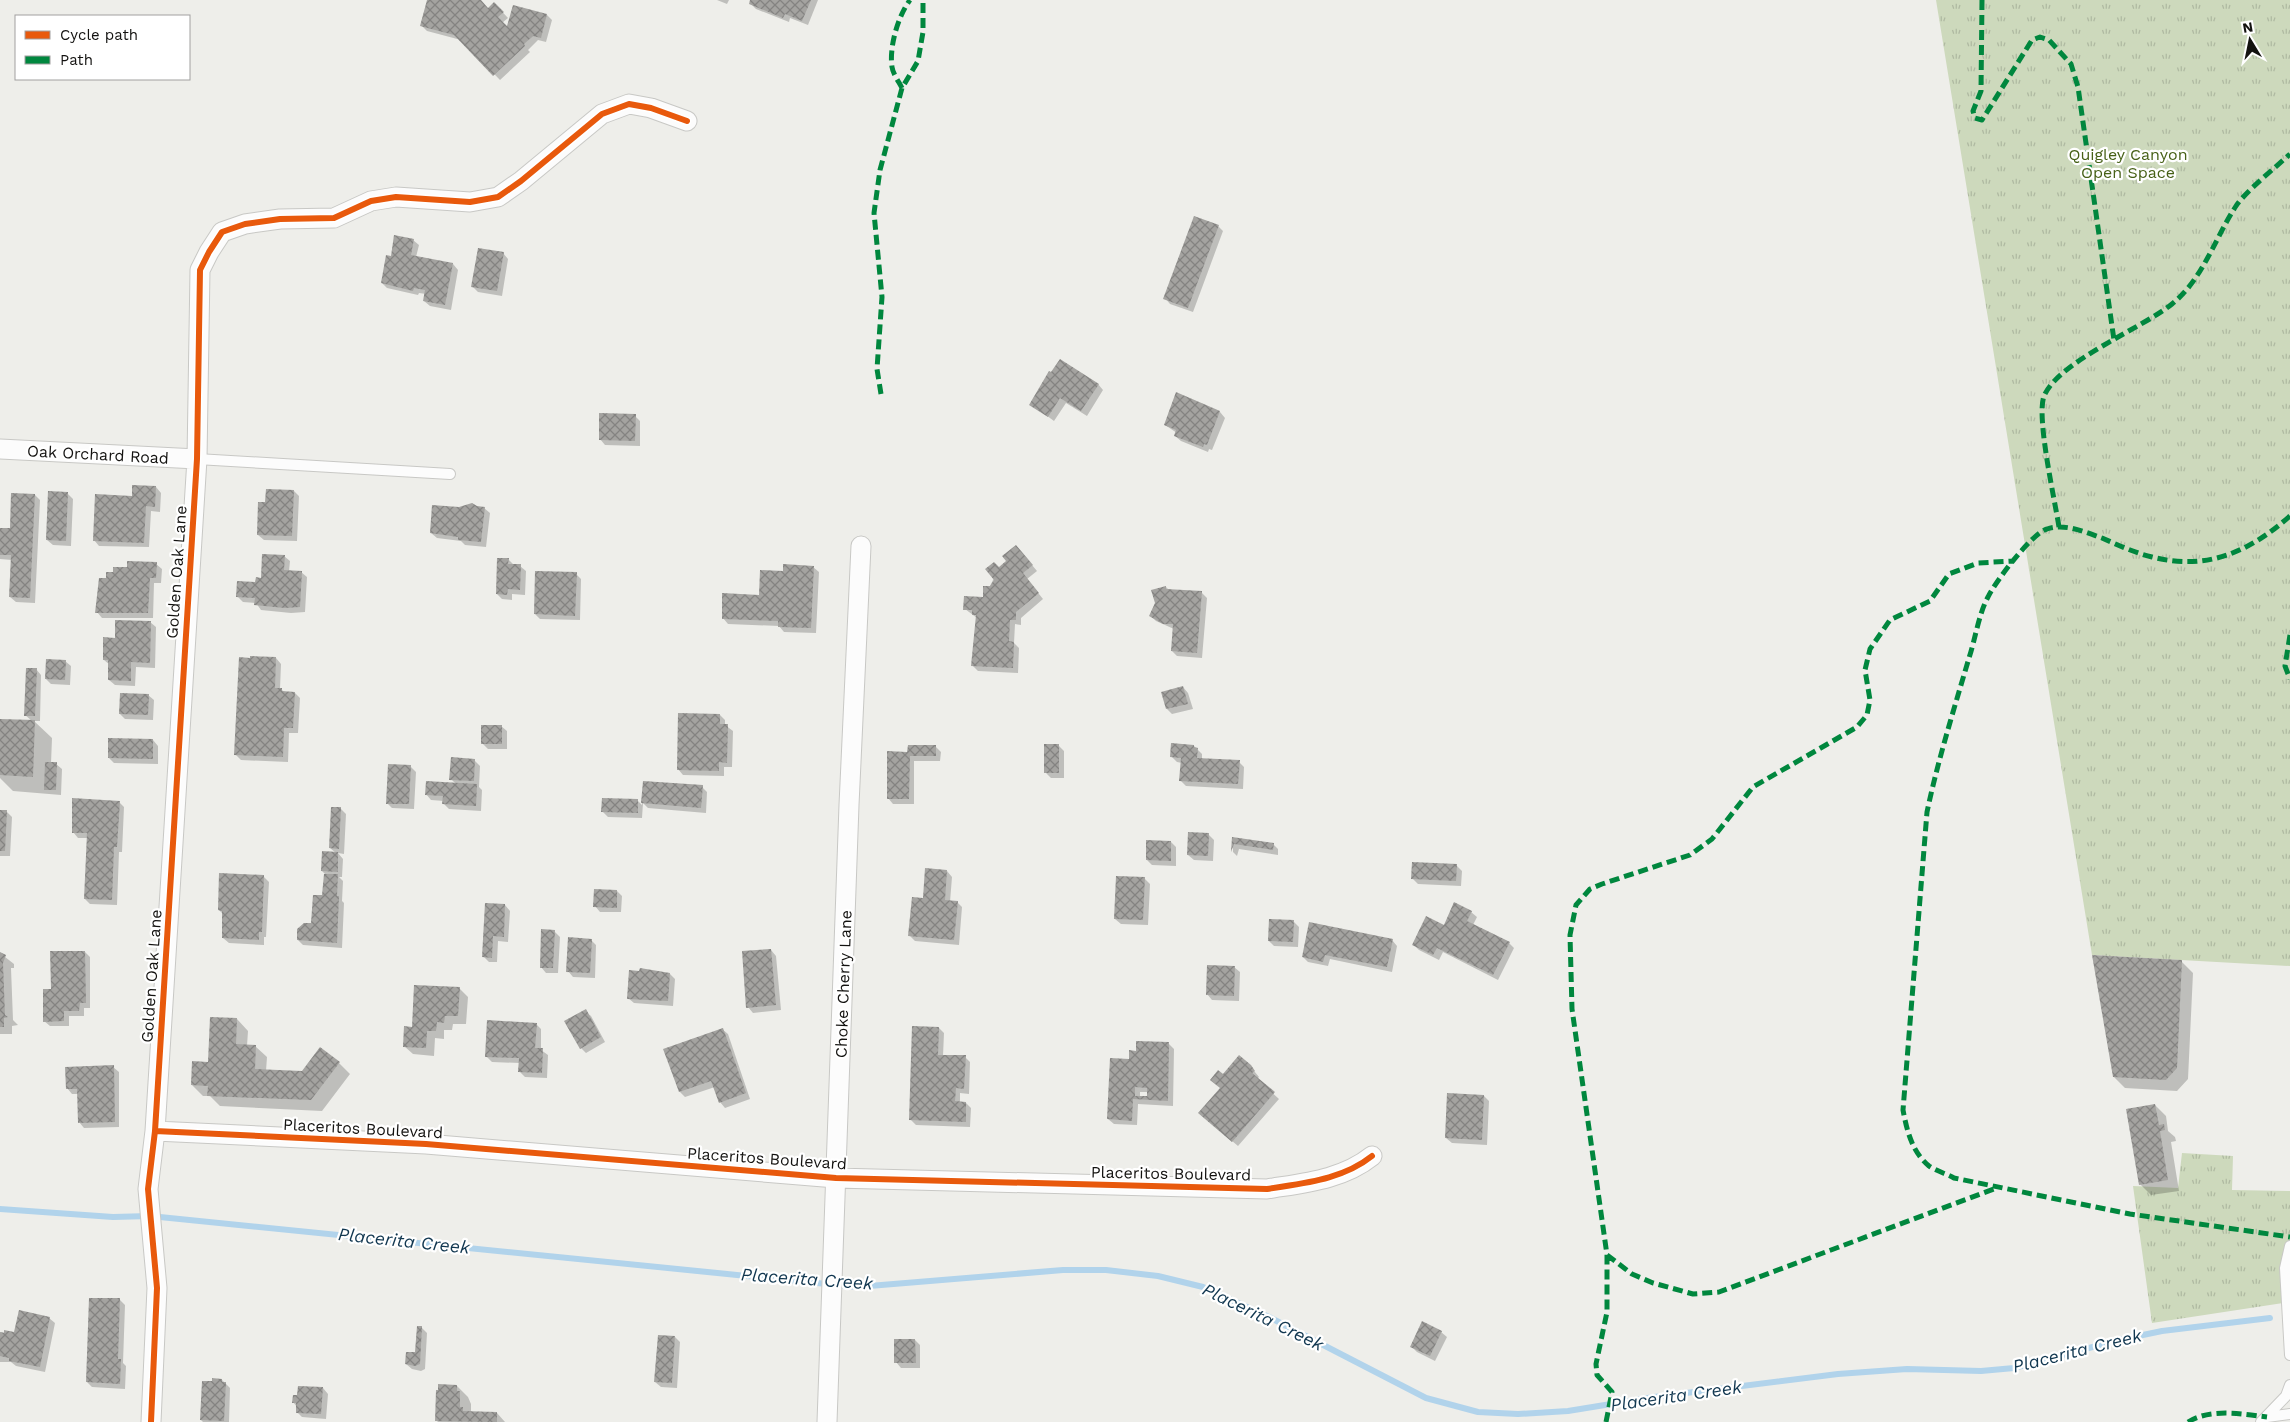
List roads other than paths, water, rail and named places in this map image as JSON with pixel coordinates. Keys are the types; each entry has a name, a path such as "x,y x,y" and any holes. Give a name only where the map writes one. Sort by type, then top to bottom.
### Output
{"street":[{"name":"Golden Oak Lane","path":"151,1422 157,1288 148,1189 155,1131 197,459 200,270 222,232 245,224 271,220 334,218 371,201 396,197 470,202 498,196 521,181 602,114 629,104 651,108 687,121"},
{"name":"Oak Orchard Road","path":"0,449 197,459"},
{"name":"Choke Cherry Lane","path":"827,1422 849,805 861,546"},
{"name":"Placeritos Boulevard","path":"155,1131 426,1144 836,1178 1266,1189 1322,1180 1359,1166 1372,1156"}],"lane":[{"path":"197,459 450,474"},
{"path":"2290,1246 2285,1268 2290,1355"},
{"path":"2267,1420 2286,1396 2290,1385"},
{"path":"2267,1420 2290,1414"}],"waterway":[{"name":"Placerita Creek","path":"0,1209 113,1217 150,1216 857,1287 1063,1270 1106,1270 1158,1276 1203,1287 1269,1317 1426,1398 1478,1412 1518,1414 1568,1411 1654,1397 1838,1374 1907,1369 1981,1371 2014,1368 2119,1340 2162,1331 2270,1318"}],"park label":[{"name":"Quigley Canyon Open Space","path":"2128,163"}]}
